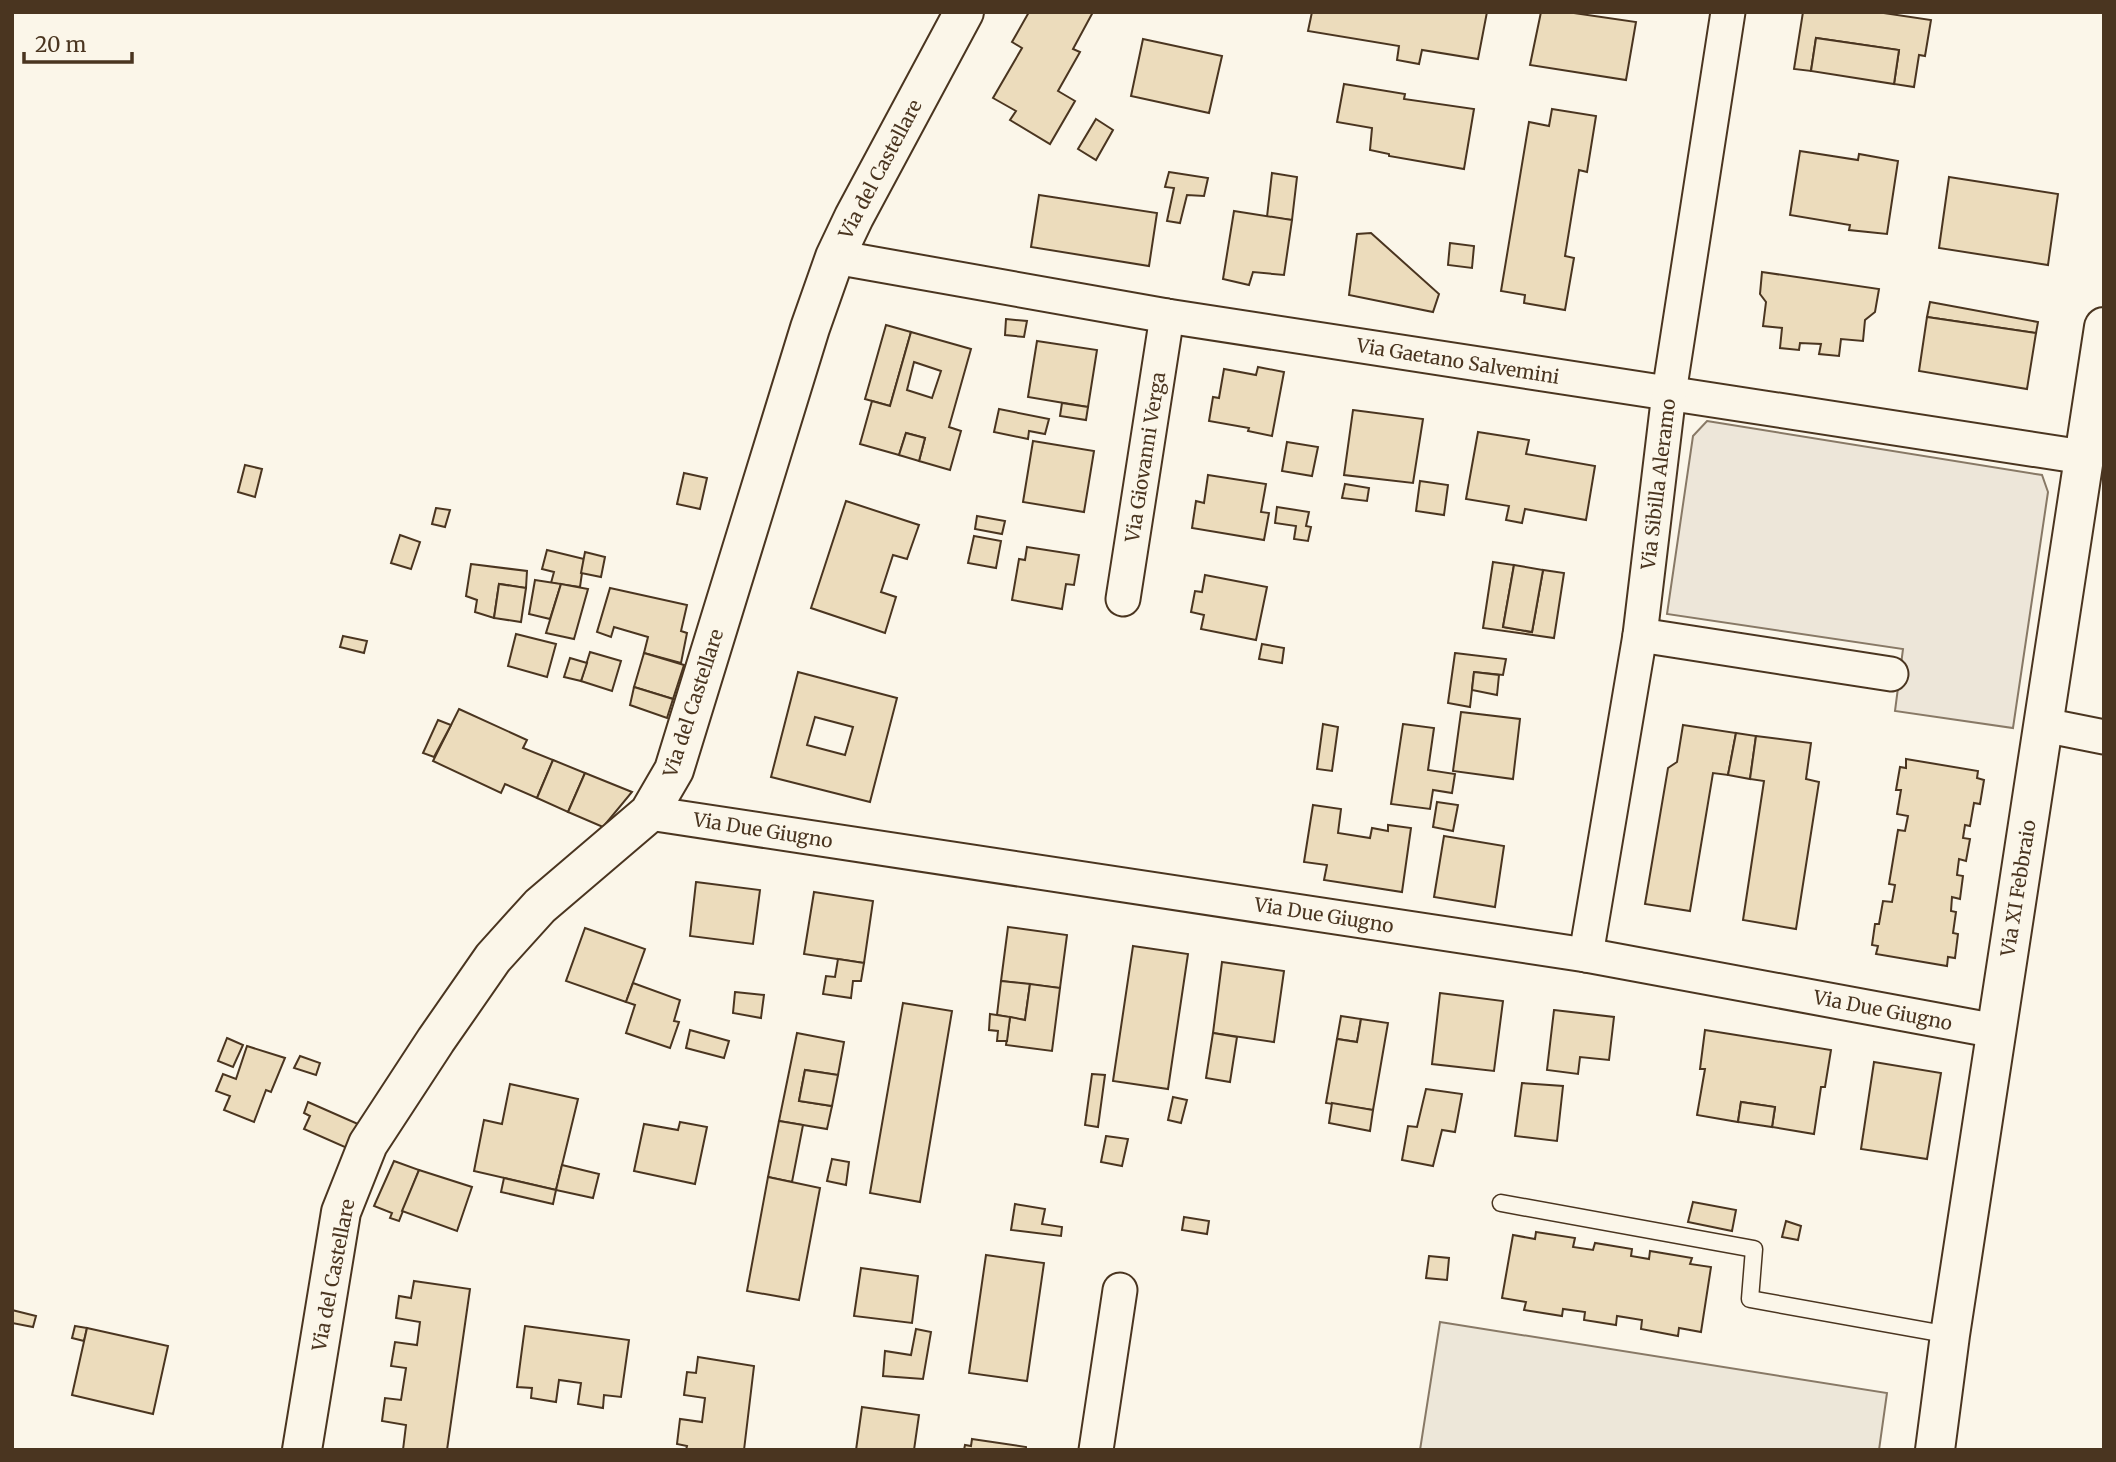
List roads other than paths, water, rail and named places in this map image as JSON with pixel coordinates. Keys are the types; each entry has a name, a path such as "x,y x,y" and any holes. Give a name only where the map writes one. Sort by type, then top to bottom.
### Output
{"street":[{"name":"Via del Castellare","path":"302,1450 341,1212 368,1144 493,958 540,906 649,813 674,771 810,328 835,257 902,124 964,12"},
{"name":"Via Sibilla Aleramo","path":"1586,955 1640,635 1669,393 1728,12"},
{"name":"Via Gaetano Salvemini","path":"835,257 1167,316 2083,457"},
{"name":"Via Giovanni Verga","path":"1123,599 1167,316"},
{"name":"Via XI Febbraio","path":"1934,1450 2104,327"},
{"path":"1640,635 1891,674"},
{"path":"2044,725 2104,737"},
{"name":"Via Due Giugno","path":"649,813 1586,955 1996,1031"},
{"path":"1096,1450 1119,1290"}],"lane":[{"path":"1501,1203 1754,1249 1750,1299 1950,1335"}]}
